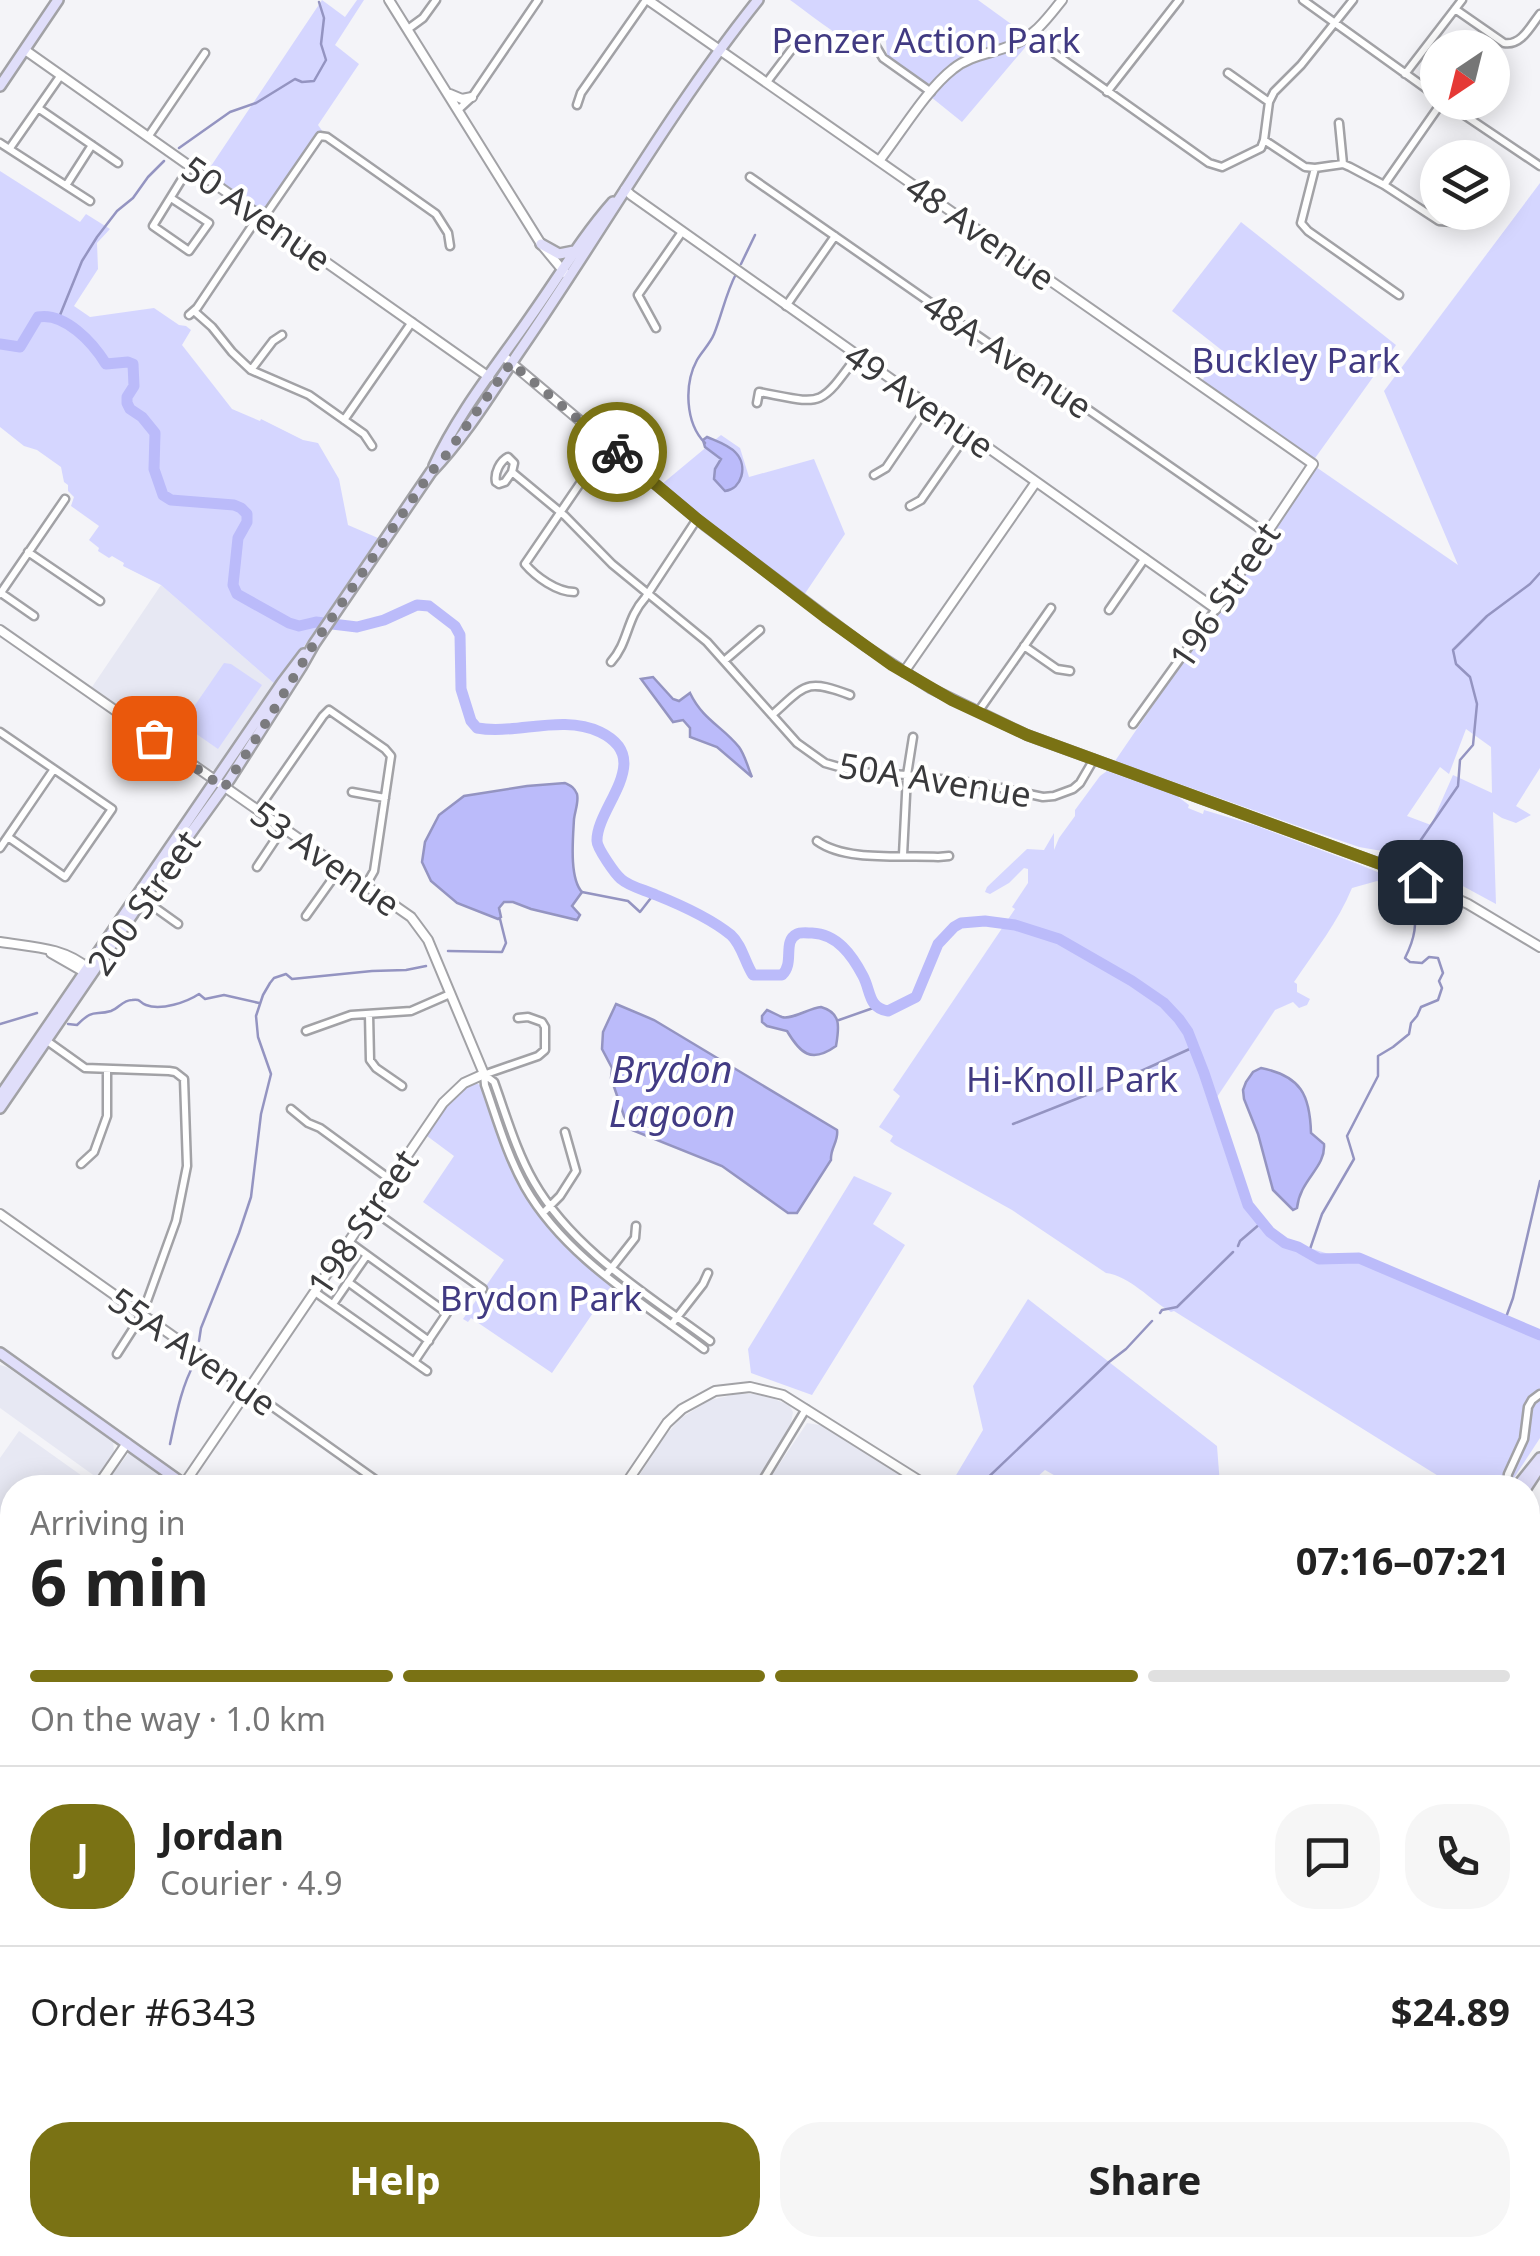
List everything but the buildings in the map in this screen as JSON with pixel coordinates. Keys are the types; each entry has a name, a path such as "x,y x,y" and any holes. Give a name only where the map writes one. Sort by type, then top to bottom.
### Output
{"main road":[{"path":"0,86 58,0"},
{"name":"200 Street","path":"0,1108 88,971 220,784 295,664 469,424 507,360 758,0"},
{"name":"200 Street","path":"566,274 576,250 625,189"},
{"path":"541,244 563,255 576,250"},
{"name":"200 Street","path":"431,472 489,377 507,360"},
{"path":"469,424 490,383 489,377"},
{"name":"200 Street","path":"0,1096 44,1039"},
{"path":"0,1353 172,1475"},
{"path":"1534,1472 1540,1458"}],"street":[{"path":"389,0 541,244 566,274"},
{"path":"408,30 424,18 436,0"},
{"path":"458,110 472,98 538,0"},
{"path":"577,105 647,0"},
{"name":"48 Avenue","path":"647,0 1313,464"},
{"path":"879,161 946,76 966,61 1030,36 1062,0"},
{"path":"1107,92 1178,0"},
{"path":"1303,0 1420,85"},
{"path":"1030,36 1210,164 1222,167 1261,148 1274,92 1353,0"},
{"path":"1405,74 1462,0"},
{"path":"1455,9 1512,44 1540,14"},
{"path":"874,43 884,58 931,92"},
{"path":"767,82 795,46"},
{"name":"50 Avenue","path":"24,50 489,377"},
{"path":"148,137 205,52"},
{"path":"1228,73 1269,102"},
{"path":"10,148 61,76"},
{"path":"446,92 462,99 472,98"},
{"path":"38,108 118,163"},
{"path":"1384,186 1429,120"},
{"path":"1471,120 1540,166"},
{"path":"1339,123 1343,164"},
{"path":"372,446 368,437 309,395 251,370 212,327 192,313 254,223 270,210 323,135 436,214 448,233 450,246"},
{"path":"1264,140 1305,167 1343,164 1420,209"},
{"path":"0,143 90,201"},
{"path":"67,184 92,146"},
{"path":"171,198 209,223 188,250 153,226 191,166"},
{"path":"1315,168 1301,223 1399,295"},
{"name":"48A Avenue","path":"750,177 1266,532"},
{"name":"49 Avenue","path":"625,189 1216,609"},
{"path":"656,328 638,295 682,232"},
{"path":"786,306 835,236"},
{"path":"344,420 412,321"},
{"path":"251,370 282,336"},
{"path":"757,403 760,392 820,399 834,388 856,356"},
{"path":"507,360 697,519 904,672 1027,735 1405,875 1499,921 1540,947"},
{"path":"874,474 886,468 928,406"},
{"path":"910,506 921,500 967,434"},
{"path":"574,592 558,589 526,564 607,444"},
{"name":"196 Street","path":"1133,724 1161,689 1313,464"},
{"name":"50A Avenue","path":"512,472 560,512 612,564 707,642 802,748 824,763 857,772 983,780 1054,796 1080,783 1094,760"},
{"path":"904,672 1036,482"},
{"path":"34,616 0,594 65,499"},
{"path":"611,662 621,651 636,608 697,519"},
{"path":"28,552 100,600"},
{"path":"1109,610 1144,558"},
{"path":"978,712 1051,608"},
{"name":"53 Avenue","path":"0,630 401,909 420,928 436,957 484,1074 484,1085 526,1188 562,1236 606,1275 704,1349"},
{"path":"724,662 760,630"},
{"path":"1024,646 1057,669 1070,671"},
{"path":"772,715 813,684 850,694"},
{"path":"258,810 330,710 386,750 391,759 374,871 366,885"},
{"path":"0,732 112,809 65,877 8,837"},
{"path":"903,855 913,737"},
{"path":"0,848 54,769"},
{"path":"352,792 385,798"},
{"path":"257,867 283,828"},
{"path":"817,841 839,852 949,856"},
{"path":"306,916 340,866"},
{"path":"140,897 178,924"},
{"path":"0,942 70,955 88,971"},
{"path":"306,1031 346,1016 411,1011 450,994"},
{"path":"369,1014 370,1060 402,1086"},
{"name":"198 Street","path":"194,1475 450,1094 464,1082 538,1056 545,1050 542,1022 528,1016 518,1018"},
{"path":"44,1039 86,1068 169,1070 181,1075 185,1084 187,1166 176,1221 142,1315 117,1354"},
{"path":"81,1164 94,1152 106,1116 106,1069"},
{"name":"53 Avenue","path":"484,1074 494,1082 534,1182 569,1228 612,1268 710,1342"},
{"path":"290,1108 391,1180"},
{"path":"543,1213 576,1171 565,1132"},
{"path":"371,1209 482,1288"},
{"name":"55A Avenue","path":"0,1214 369,1475"},
{"path":"606,1275 634,1238 636,1226"},
{"path":"349,1242 447,1313 414,1362"},
{"path":"333,1304 367,1254"},
{"path":"674,1326 708,1274"},
{"path":"348,1282 429,1341"},
{"path":"315,1292 427,1371"},
{"path":"632,1475 674,1416 691,1403 715,1391 750,1387 783,1396 910,1475"},
{"path":"1508,1475 1524,1438 1528,1407 1540,1394"},
{"path":"766,1475 806,1409"},
{"path":"105,1475 127,1443"}],"shaded area":[{"path":"161,585 277,686 217,771 92,687"},
{"path":"0,1365 113,1441 114,1452 97,1475 93,1475 0,1408"},
{"path":"754,1394 789,1405 793,1412 790,1428 761,1475 640,1475 681,1418 710,1400"},
{"path":"807,1423 825,1426 900,1475 772,1475"},
{"path":"19,1431 81,1475 0,1475 0,1458"},
{"path":"131,1454 161,1475 112,1475"}],"green space":[{"path":"322,0 345,17 357,0 364,0 335,45 359,64 318,125 323,132 316,135 267,207 258,208 207,172"},
{"name":"Penzer Action Park","path":"790,0 978,0 1025,34 961,60 927,84 887,55 886,41 880,34 847,40"},
{"name":"Penzer Action Park","path":"1028,44 962,122 931,97 963,68"},
{"path":"0,171 80,222 86,214 110,229 97,243 98,269 74,306 90,317 154,308 186,326 191,330 182,345 232,409 318,443 339,479 348,525 378,538 277,686 161,585 98,551 89,540 99,526 71,506 74,497 64,482 61,467 0,427"},
{"path":"1540,183 1540,768 1516,806 1531,815 1516,823 1493,812 1496,904 1382,851 1359,847 1115,761 1316,467 1458,565 1384,391 1505,230 1510,230 1510,223","holes":["1466,729 1491,747 1492,793 1453,775 1431,825 1407,816 1440,767 1449,774"]},
{"name":"Buckley Park","path":"1241,222 1396,345 1313,461 1200,383 1224,352 1172,311"},
{"path":"721,435 740,448 749,477 814,459 845,534 804,595 662,484"},
{"path":"224,663 262,685 218,749 182,724"},
{"name":"Hi-Knoll Park","path":"1107,771 1177,796 1188,808 1254,825 1397,880 1406,889 1401,891 1377,881 1352,888 1333,925 1294,982 1297,992 1310,999 1307,1005 1299,1008 1293,1002 1275,1010 1213,1103 1251,1202 1278,1236 1432,1287 1540,1334 1540,1438 1516,1475 1437,1475 1171,1312 1132,1283 1106,1273 1012,1210 895,1145 890,1141 893,1136 879,1127 900,1096 893,1090 1015,909 1012,907 1028,883 1028,869 1024,868 990,894 985,892 987,887 1027,849 1044,850 1054,833 1054,850 1075,810"},
{"name":"Brydon Park","path":"474,1082 482,1086 509,1161 534,1206 570,1250 612,1285 552,1373 471,1318 468,1322 463,1319 504,1260 423,1202 454,1156 427,1136 453,1099"},
{"path":"854,1176 892,1193 873,1224 905,1245 812,1395 751,1373 748,1349"},
{"path":"1028,1299 1217,1446 1219,1475 1054,1475 1045,1470 1039,1475 956,1475 983,1430 973,1386"}],"water":[{"path":"707,437 730,448 740,458 741,476 731,489 725,491 714,479 721,459 705,447 703,440"},
{"path":"653,677 673,699 679,701 690,693 701,710 739,747 752,777 717,747 690,737 690,728 683,720 673,722 641,679"},
{"path":"565,783 577,797 573,857 575,877 582,892 572,906 580,915 577,920 513,902 504,902 498,919 457,903 431,881 422,862 425,842 439,815 464,796"},
{"name":"Brydon Lagoon","path":"616,1004 654,1020 837,1130 831,1160 797,1213 788,1213 722,1166 632,1130 602,1049 603,1032"},
{"path":"821,1007 833,1013 838,1027 836,1046 820,1054 807,1054 787,1031 762,1022 767,1010 786,1017"},
{"path":"1261,1068 1286,1076 1301,1089 1311,1133 1324,1144 1321,1160 1293,1210 1273,1190 1244,1099 1246,1082"}],"waterway":[{"path":"179,148 230,112 256,103 295,79 314,81 326,60 321,44 324,18 319,2"},
{"path":"58,320 82,261 97,237 164,161"},
{"path":"741,264 755,235"},
{"path":"705,443 690,414 690,380 697,360 714,334 736,274"},
{"path":"0,344 20,347 38,317 48,317 77,331 106,364 133,364 134,386 127,403 155,433 154,469 163,495 171,500 234,505 247,514 238,538 233,585 237,594 299,626 316,622 357,627 417,605 429,606 455,626 460,635 461,689 477,728 570,725 600,732 616,743 623,756 623,769 599,828 597,841 603,855 625,882 695,912 731,935 753,975 782,975 793,937 800,933 821,934 849,953 873,1003 888,1011 916,997 938,944 961,923 1015,925 1059,939 1132,981 1164,1003 1179,1019 1204,1073 1248,1205 1270,1232 1319,1259 1359,1258 1540,1335"},
{"path":"1414,876 1416,847 1458,786 1460,760 1473,745 1477,704 1470,677 1456,664 1453,650 1540,573"},
{"path":"1309,1252 1322,1214 1354,1159 1347,1136 1378,1076 1378,1056 1409,1034 1421,1007 1438,1000 1442,988 1438,958 1429,957 1422,963 1405,958 1415,929 1414,884"},
{"path":"582,892 628,901 640,912 654,894"},
{"path":"448,951 502,952 506,943 500,919"},
{"path":"199,1341 251,1197 261,1114 271,1074 258,1037 256,1016 270,983 286,974 292,979 426,966"},
{"path":"68,1024 77,1025 91,1014 111,1011 132,1000 159,1007 199,994 205,999 224,995 259,1003"},
{"path":"839,1020 876,1007"},
{"path":"0,1024 37,1013"},
{"path":"1013,1124 1194,1047"},
{"path":"1505,1320 1540,1181"},
{"path":"1238,1246 1261,1223"},
{"path":"1160,1313 1177,1307 1233,1252"},
{"path":"991,1475 1152,1321"},
{"path":"170,1444 195,1362"}],"way so far":[{"path":"154,738 224,788 314,644 511,363 617,452"}],"route":[{"path":"617,452 825,617 892,665 952,700 1027,735 1386,866 1420,882"}]}
